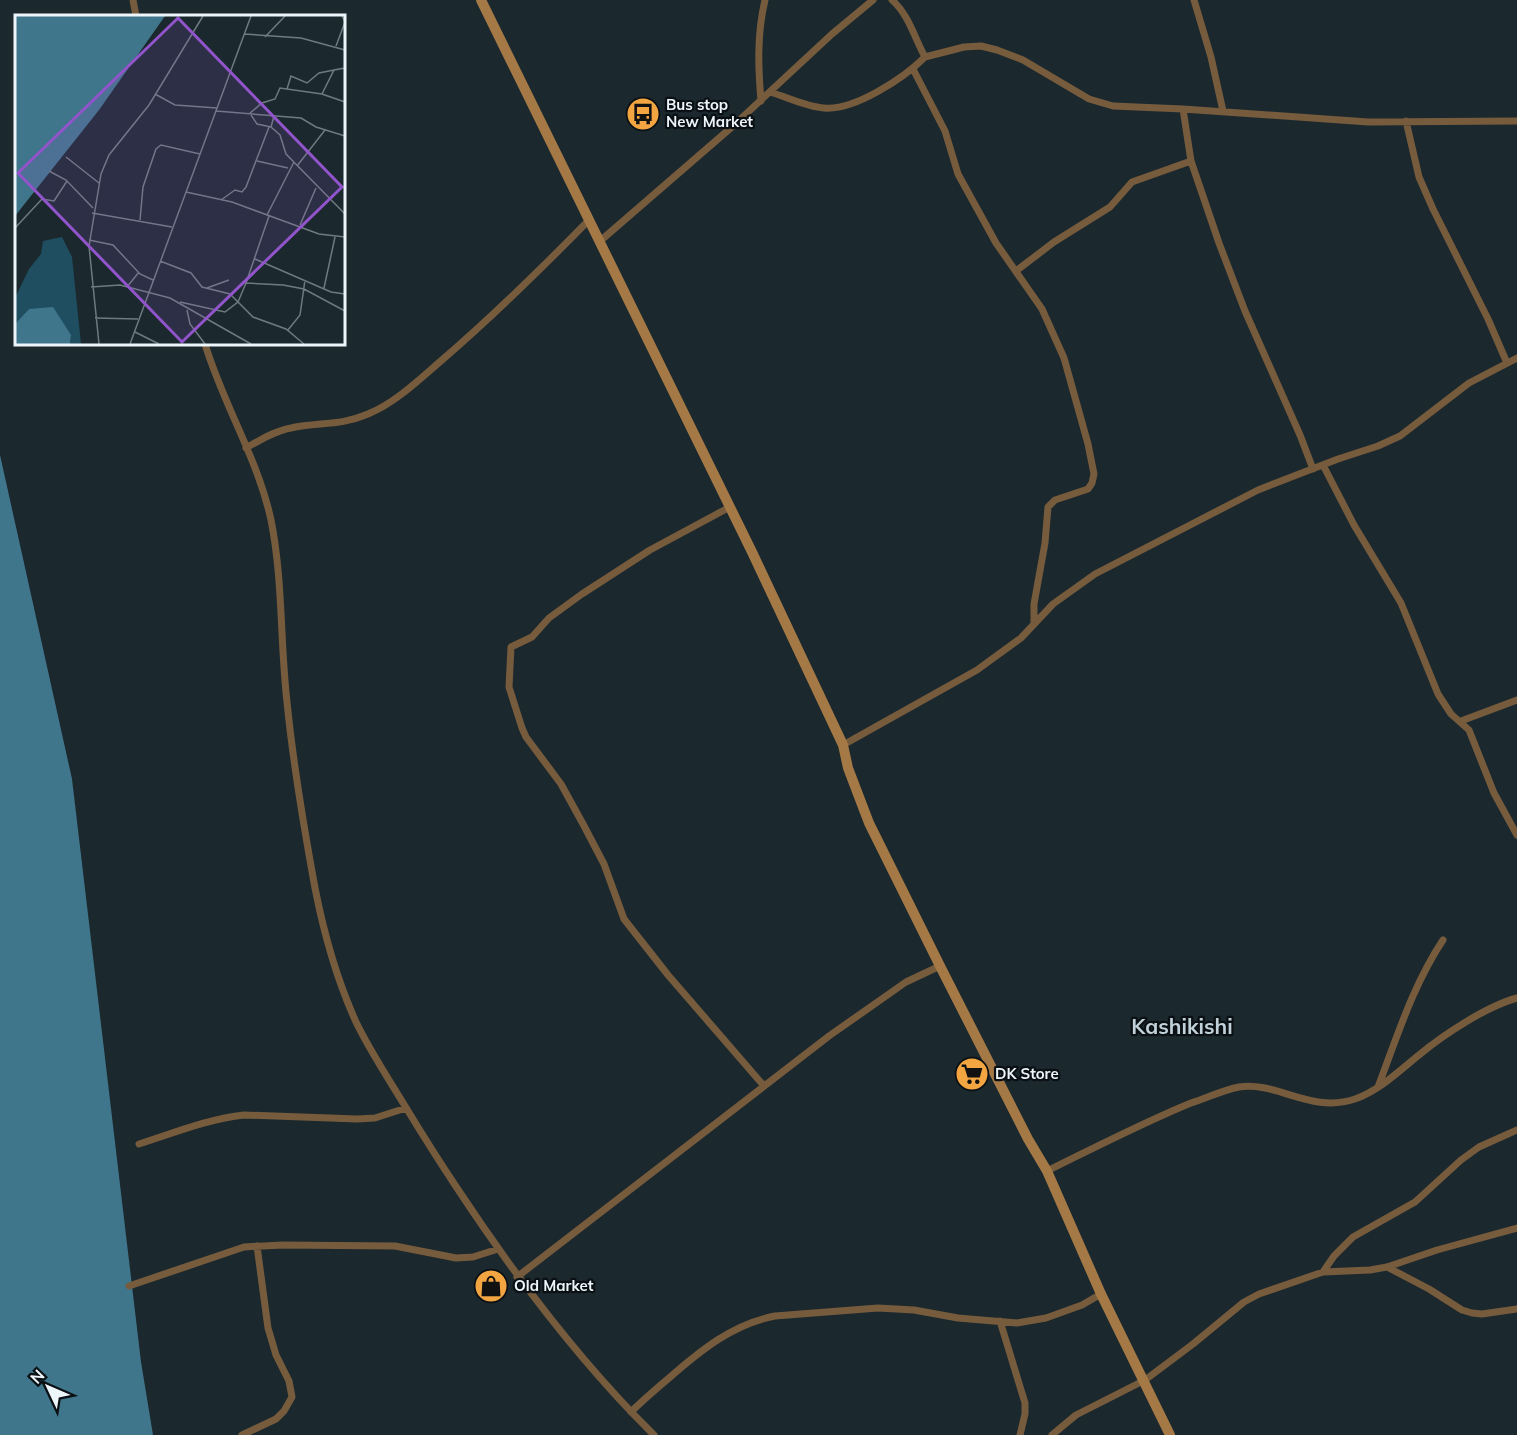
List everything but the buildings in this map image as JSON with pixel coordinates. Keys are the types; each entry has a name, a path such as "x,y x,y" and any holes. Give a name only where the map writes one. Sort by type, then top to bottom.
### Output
{"main road":[{"path":"481,0 730,507 843,745 848,768 869,823 1028,1139 1047,1171 1101,1294 1170,1435"}],"street":[{"path":"134,0 136,15"},
{"path":"761,100 758,57 760,23 765,0"},
{"path":"599,242 873,0"},
{"path":"892,0 905,12 924,57"},
{"path":"1194,0 1211,57 1223,111"},
{"path":"770,92 820,108 835,108 855,102 892,82 913,69 924,57 964,47 981,46 1023,60 1072,90 1101,104 1113,106 1223,111 1368,122 1517,121"},
{"path":"913,69 945,131 958,174 996,243 1042,309 1064,358 1088,444 1094,474 1092,483 1088,489 1055,500 1048,507 1045,543 1034,604 1034,624"},
{"path":"1183,109 1191,161 1219,243 1245,311 1313,469"},
{"path":"1406,122 1419,177 1507,363"},
{"path":"1016,271 1054,242 1110,207 1132,182 1191,161"},
{"path":"246,448 271,434 292,428 351,420 370,414 388,403 428,373 477,329 588,221"},
{"path":"205,345 258,478 271,521 282,608 287,702 315,889 334,966 356,1020 376,1059 434,1155 518,1277 578,1351 654,1435"},
{"path":"843,745 977,670 1021,638 1053,604 1095,574 1258,490 1400,436 1469,383 1517,358"},
{"path":"1323,465 1354,525 1401,603 1438,694 1451,714 1469,730 1494,793 1517,835"},
{"path":"730,507 650,550 549,618 532,637 511,646 509,687 526,737 561,784 604,864 624,919 668,975 764,1086"},
{"path":"1461,721 1485,714 1517,700"},
{"path":"1378,1087 1416,988 1443,940"},
{"path":"518,1277 829,1036 906,982 940,966"},
{"path":"1047,1171 1168,1113 1240,1087 1258,1088 1315,1103 1349,1100 1378,1087 1441,1038 1493,1008 1517,998"},
{"path":"139,1144 228,1117 244,1115 357,1119 375,1118 406,1108"},
{"path":"1323,1272 1334,1256 1353,1237 1415,1202 1461,1160 1479,1147 1517,1130"},
{"path":"1052,1435 1076,1415 1145,1380 1244,1302 1259,1294 1323,1272 1387,1267 1437,1250 1517,1228"},
{"path":"129,1286 244,1247 321,1244 395,1246 456,1258 472,1257 498,1249"},
{"path":"242,1435 276,1419 292,1397 289,1381 276,1356 268,1328 257,1246"},
{"path":"1387,1267 1429,1289 1462,1310 1482,1314 1517,1309"},
{"path":"631,1412 689,1360 737,1328 759,1319 878,1308 914,1310 958,1318 1017,1323 1046,1318 1082,1305 1101,1294"},
{"path":"1000,1321 1025,1403 1020,1435"}],"water":[{"path":"0,455 72,779 141,1362 153,1435 0,1435"}],"place":[{"name":"Bus stop New Market","path":"643,114"},
{"name":"DK Store","path":"972,1074"},
{"name":"Old Market","path":"491,1286"}],"district":[{"name":"Kashikishi","path":"1182,1027"}]}
